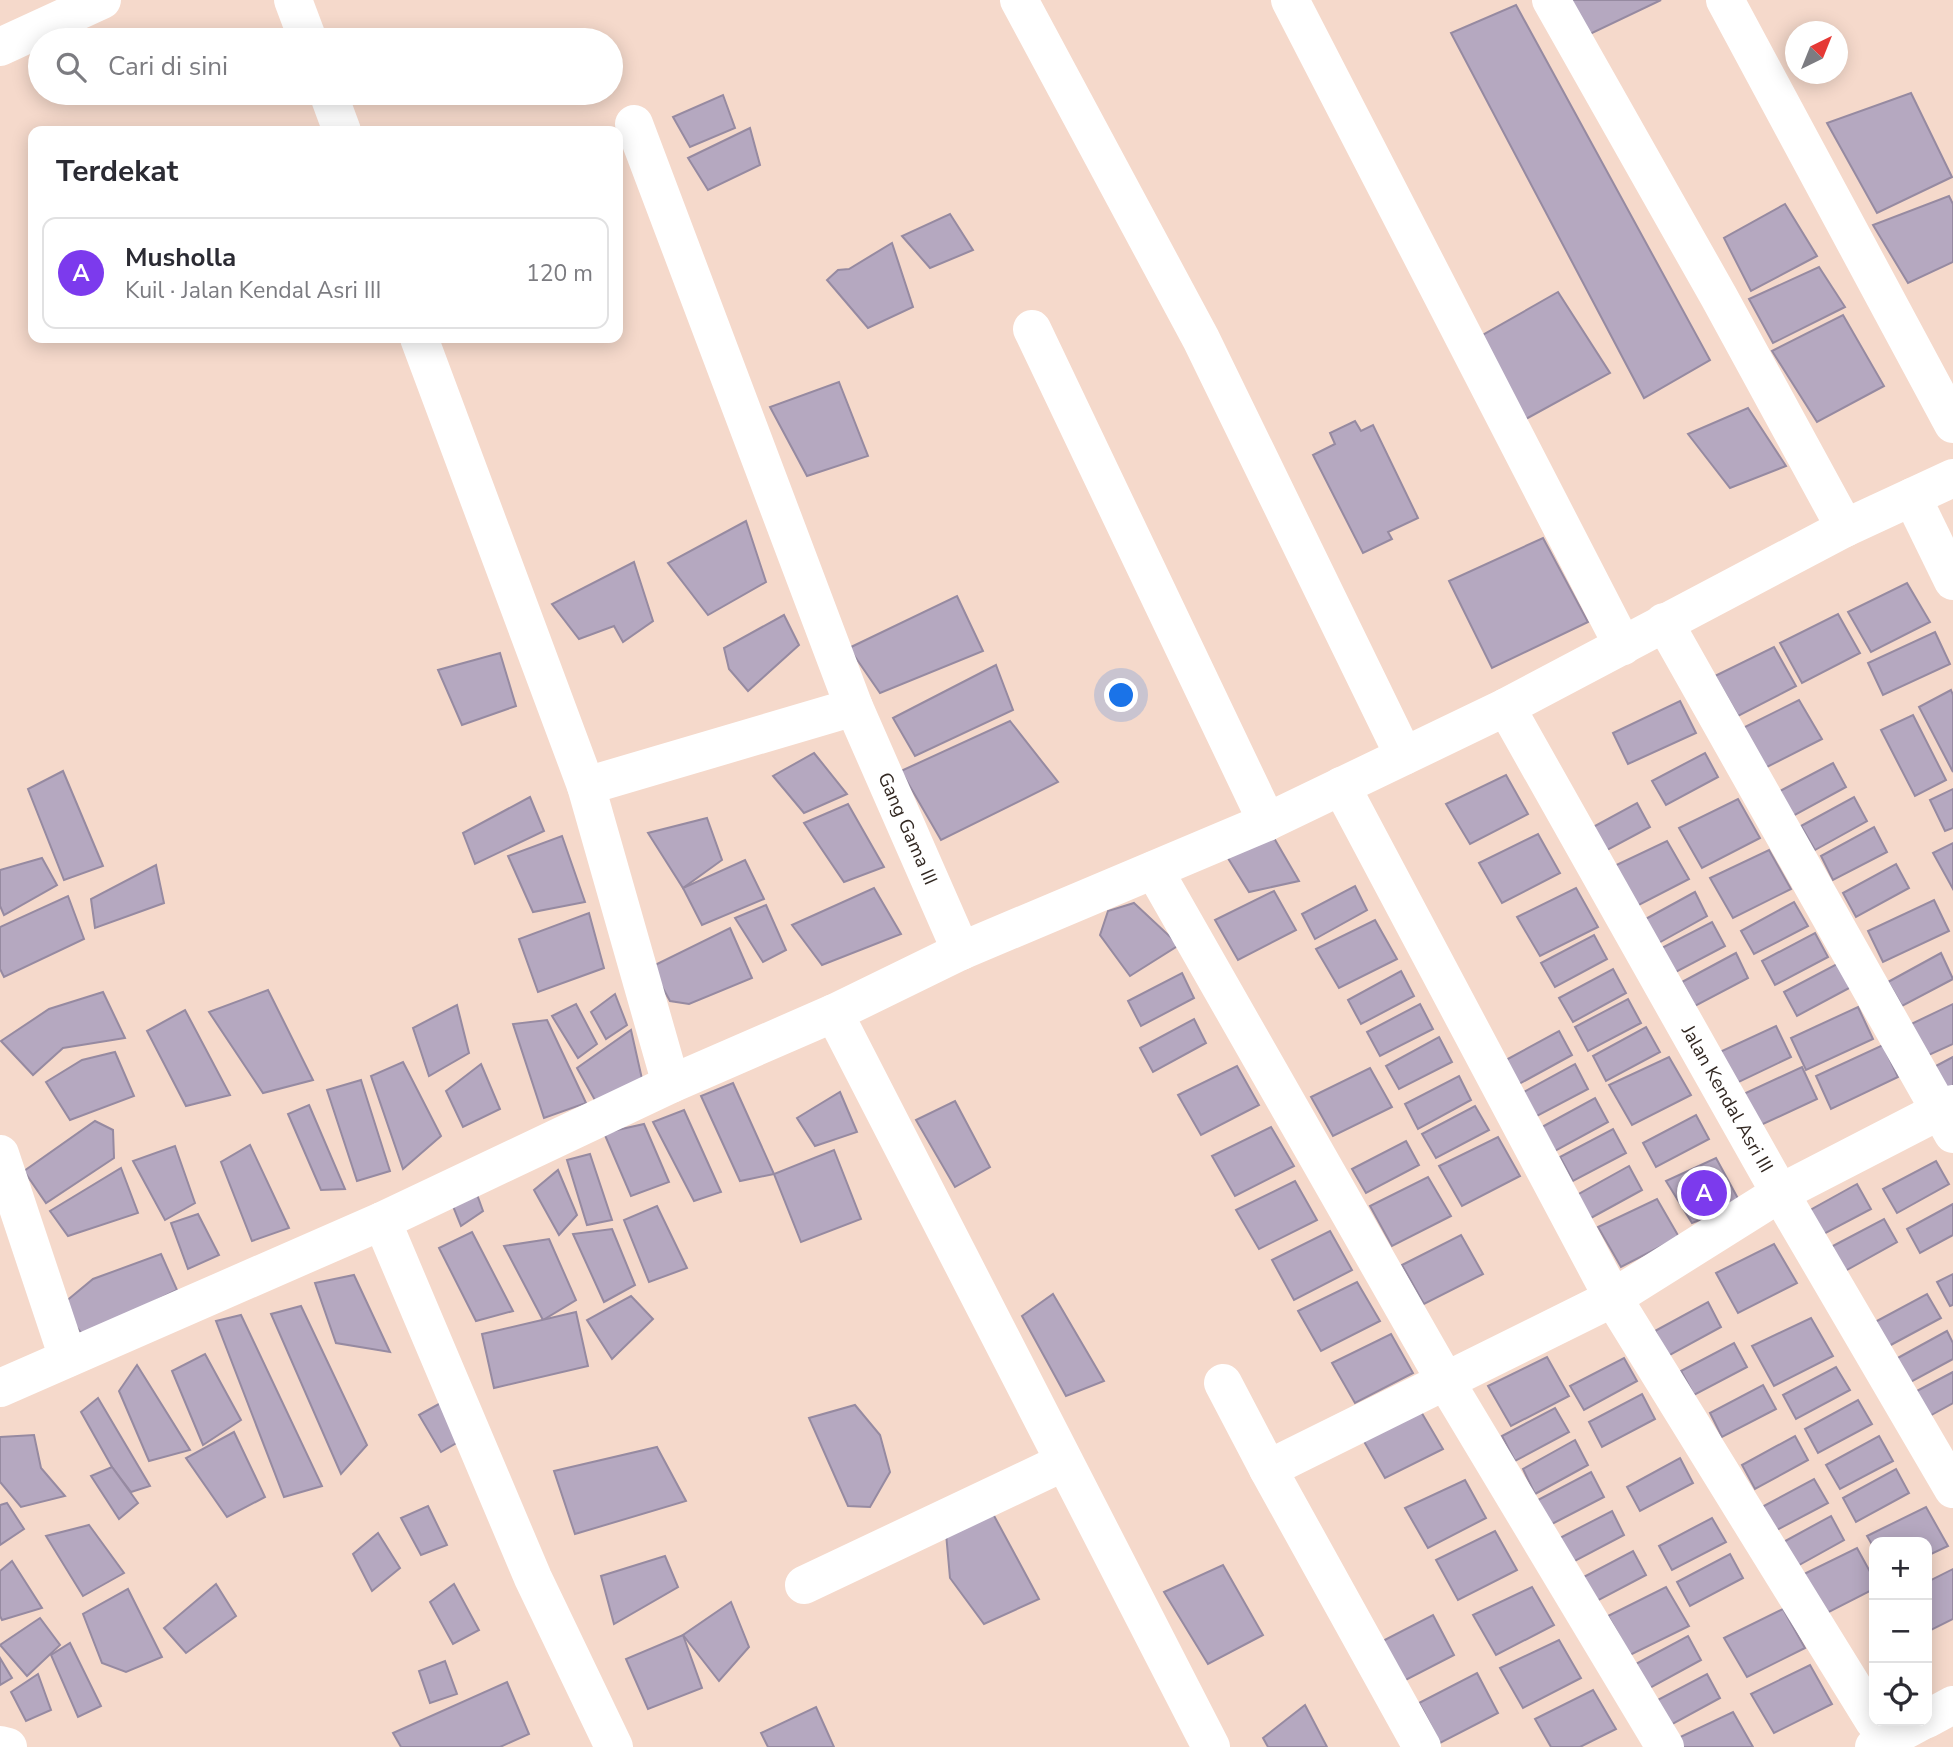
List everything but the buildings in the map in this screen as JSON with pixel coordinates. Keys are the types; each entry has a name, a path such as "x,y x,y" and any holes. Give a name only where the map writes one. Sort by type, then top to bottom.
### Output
{"street":[{"path":"41,28 102,0"},
{"path":"293,0 304,28"},
{"path":"1019,0 1201,339 1404,756"},
{"path":"1290,0 1623,646"},
{"path":"1551,0 1719,297 1845,528"},
{"path":"1725,0 1953,424"},
{"path":"0,47 28,34"},
{"path":"332,105 340,126"},
{"name":"Gang Gama III","path":"634,124 855,707 961,951"},
{"path":"1032,329 1267,822"},
{"path":"421,343 586,786 671,1084"},
{"path":"0,1388 382,1221 671,1084 834,1013 961,951 1267,822 1506,707 1845,528 1953,478"},
{"path":"1912,497 1953,581"},
{"path":"1268,1469 1613,1298 1780,1193 1948,1116 1664,622"},
{"path":"586,786 855,707"},
{"name":"Jalan Kendal Asri III","path":"1506,707 1780,1193 1953,1489"},
{"path":"1341,786 1613,1298 1877,1732 1901,1726"},
{"path":"1154,870 1446,1382 1665,1747"},
{"path":"834,1013 1211,1747"},
{"path":"0,1154 68,1358"},
{"path":"382,1221 533,1578 614,1747"},
{"path":"1223,1383 1422,1747"},
{"path":"804,1586 1064,1462"},
{"path":"1932,1716 1953,1705"},
{"path":"0,1745 8,1747"}],"place":[{"name":"Musholla","path":"1704,1193"}]}
